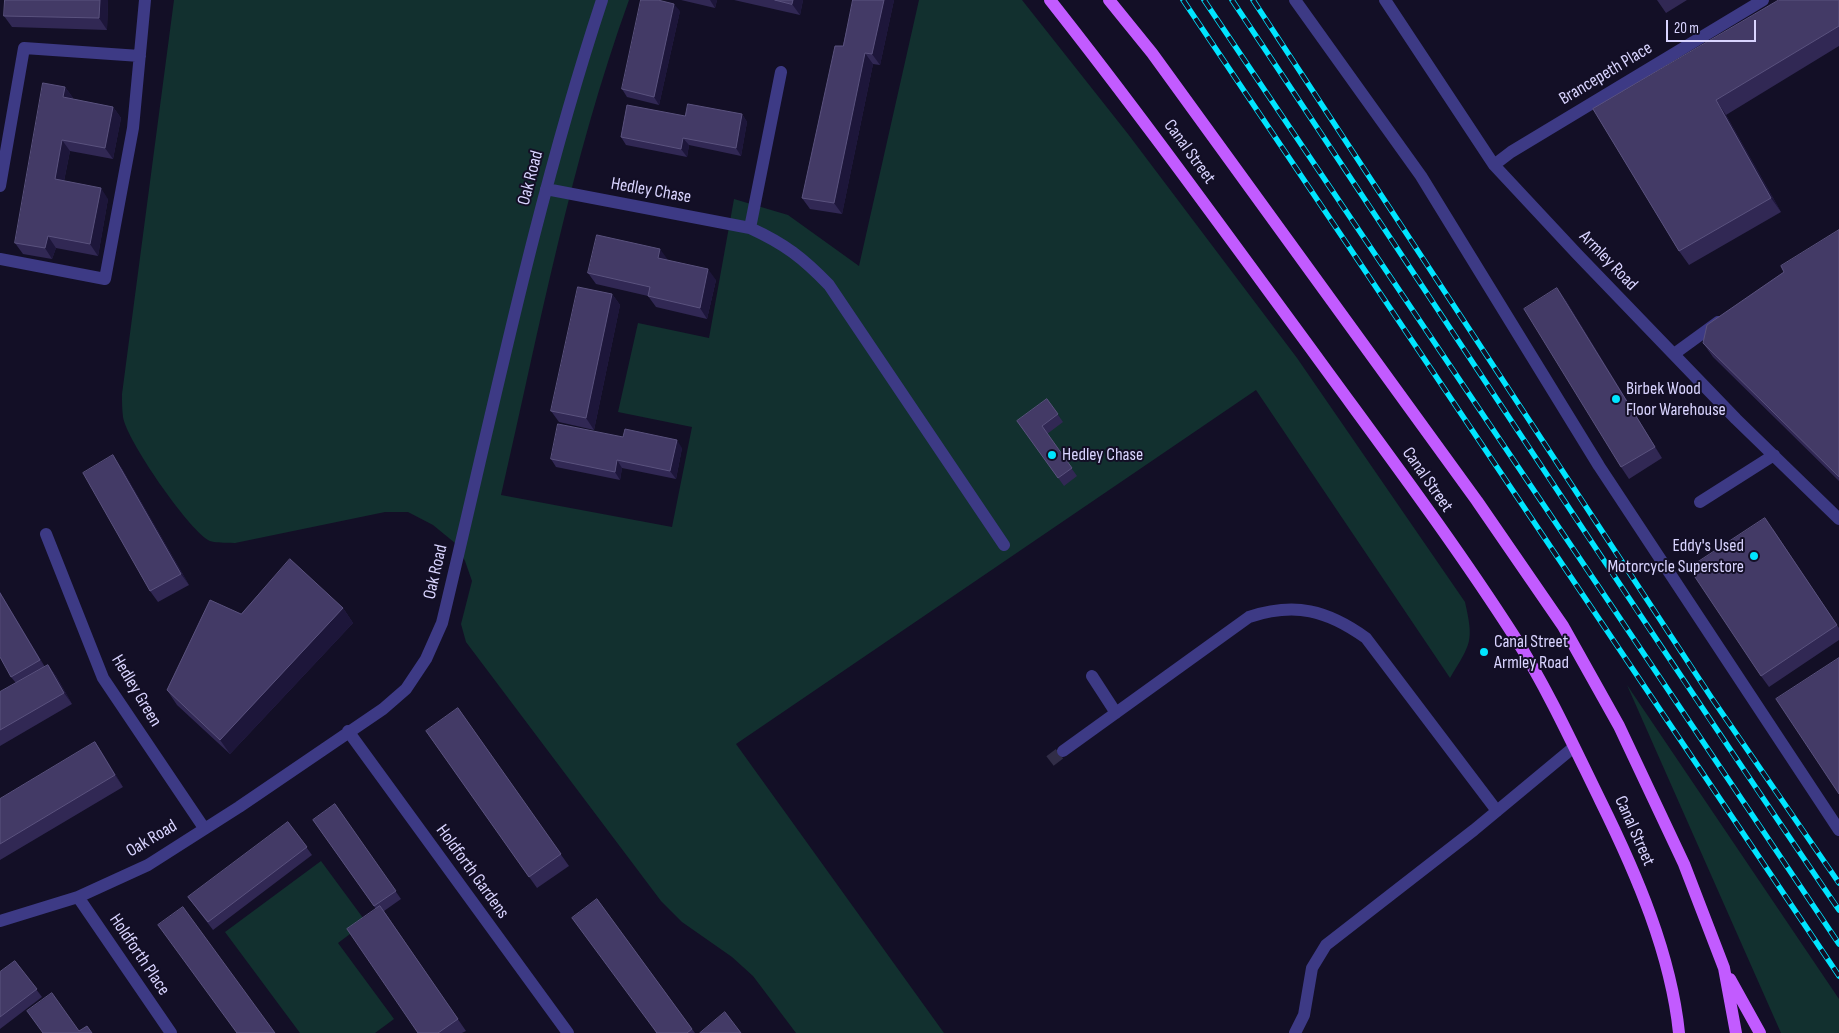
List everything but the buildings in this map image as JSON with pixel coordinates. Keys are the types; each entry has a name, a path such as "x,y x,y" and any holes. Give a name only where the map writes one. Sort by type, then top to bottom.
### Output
{"main road":[{"name":"Canal Street","path":"1050,0 1121,90 1360,416 1516,640 1574,747 1630,862 1656,930 1677,1016 1679,1033"},
{"name":"Canal Street","path":"1109,0 1152,54 1471,493 1563,626 1619,726 1684,864 1724,968 1736,1033"},
{"path":"1724,968 1760,1033"}],"street":[{"path":"0,258 104,279 133,128 145,0"},
{"name":"Oak Road","path":"0,921 78,897 148,865 239,807 382,709 406,689 426,659 442,623 546,189 575,81 602,0"},
{"path":"1296,0 1421,176 1599,466 1839,830"},
{"name":"Armley Road","path":"1385,0 1494,165 1674,354 1839,519"},
{"name":"Brancepeth Place","path":"1494,165 1511,152 1763,0"},
{"path":"0,186 24,48 140,56"},
{"path":"750,228 781,72"},
{"name":"Hedley Chase","path":"546,189 750,228 780,242 807,262 829,285 1004,545"},
{"path":"1674,354 1729,314"},
{"path":"1700,502 1774,455"},
{"name":"Hedley Green","path":"46,534 104,678 204,828"},
{"path":"1063,751 1248,617 1269,610 1316,612 1342,621 1366,638 1496,811"},
{"path":"1092,676 1116,713"},
{"name":"Holdforth Gardens","path":"348,731 568,1033"},
{"path":"1294,1033 1304,1015 1312,968 1326,945 1415,877 1574,747"},
{"name":"Holdforth Place","path":"78,897 171,1033"}],"green space":[{"path":"174,0 629,0 608,60 573,183 501,495 672,527 692,427 618,412 638,323 709,338 734,199 788,215 859,266 919,0 1022,0 1128,134 1297,358 1465,602 1470,634 1469,642 1462,657 1450,678 1256,390 736,744 944,1033 796,1033 753,976 732,957 682,922 661,901 466,642 461,624 472,581 465,561 455,543 433,525 408,512 385,512 235,543 211,541 198,532 186,519 159,483 135,445 123,417 122,394"},
{"path":"1627,685 1839,999 1839,1033 1781,1033"},
{"path":"321,861 366,922 338,943 394,1019 375,1033 300,1033 225,932"}],"tunnel":[{"path":"1050,761 1063,751"}],"railway":[{"path":"1183,0 1839,976"},
{"path":"1204,0 1839,944"},
{"path":"1232,0 1839,910"},
{"path":"1253,0 1711,697 1839,883"}],"place":[{"name":"Birbek Wood Floor Warehouse","path":"1616,399"},
{"name":"Hedley Chase","path":"1052,455"},
{"name":"Eddy's Used Motorcycle Superstore","path":"1754,556"},
{"name":"Canal Street Armley Road","path":"1484,652"}]}
